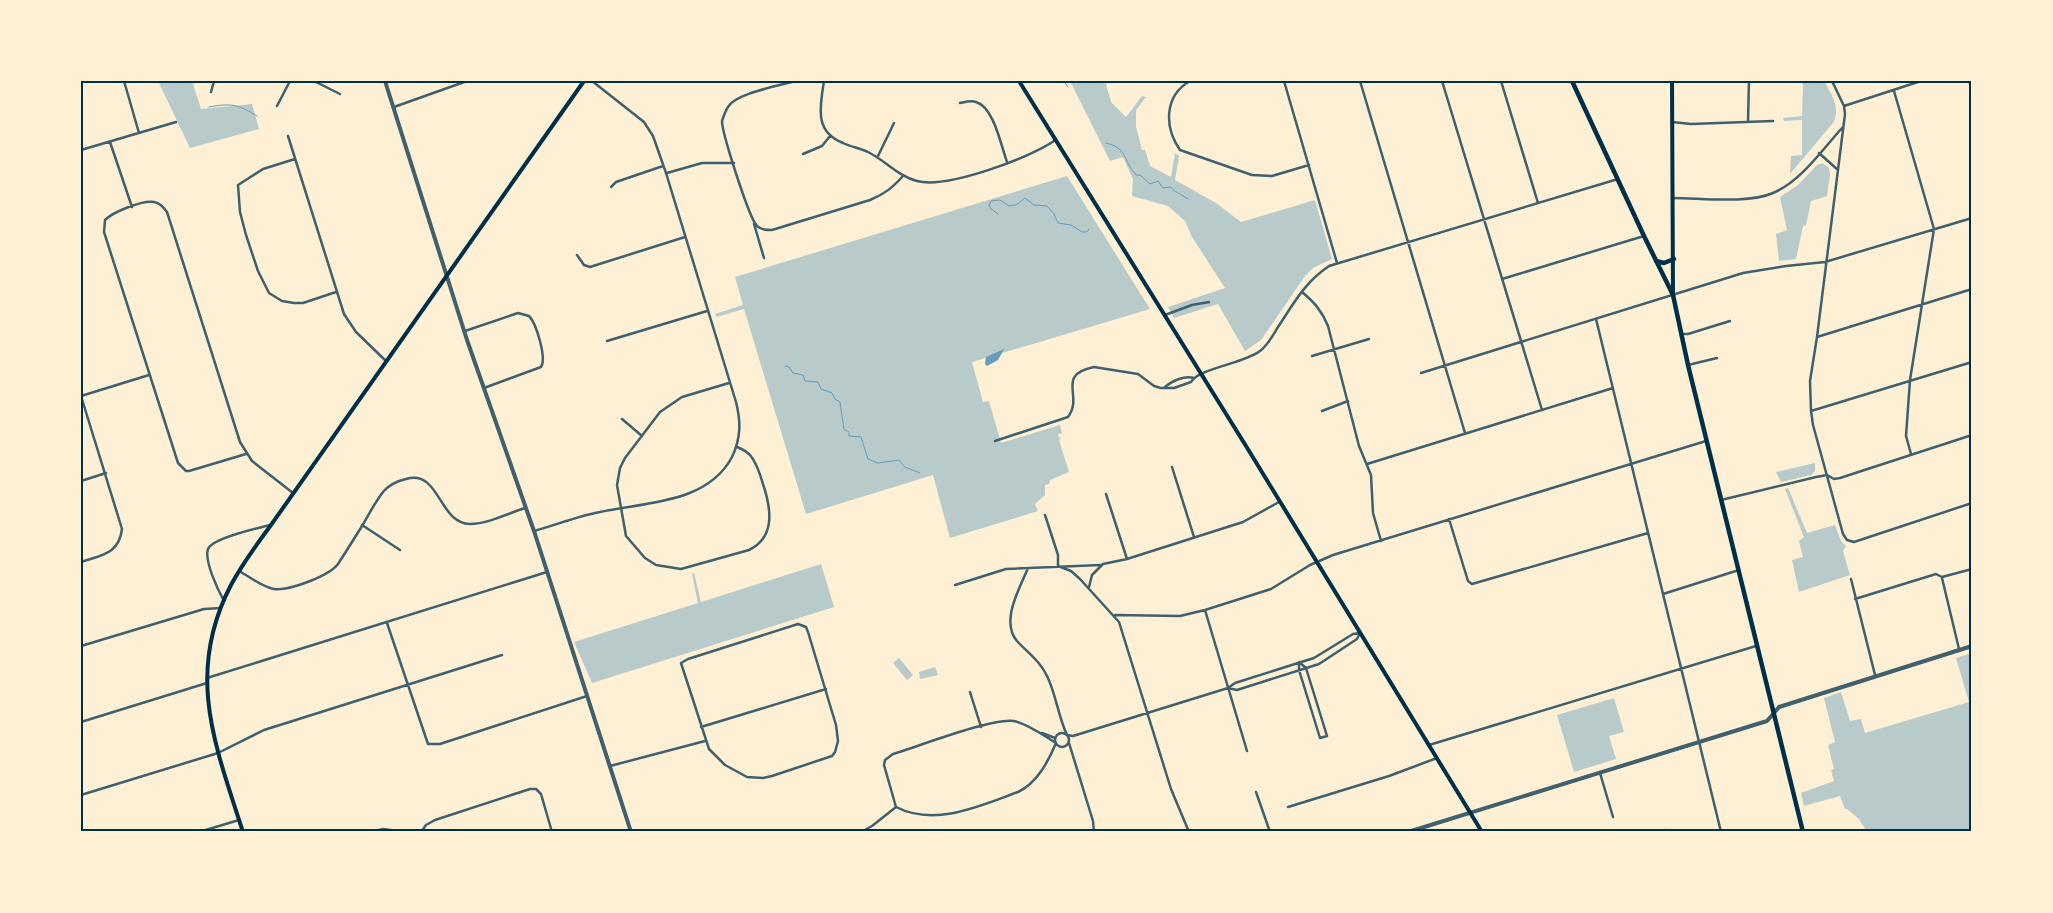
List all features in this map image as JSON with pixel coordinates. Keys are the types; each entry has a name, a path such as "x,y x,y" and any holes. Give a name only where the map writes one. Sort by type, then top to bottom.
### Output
{"main road":[{"path":"243,832 218,754 209,718 208,659 214,628 224,601 239,571 271,524 584,81"},
{"path":"1019,81 1482,832"},
{"path":"1572,81 1673,295"},
{"path":"1672,81 1673,295 1688,365 1775,712 1803,832"},
{"path":"1656,261 1664,263 1674,259"}],"street":[{"path":"124,81 139,133"},
{"path":"211,92 214,81"},
{"path":"277,106 290,81"},
{"path":"314,81 340,94"},
{"path":"385,81 446,275 534,531 631,832"},
{"path":"534,531 597,512 665,501 698,489 719,475 729,462 737,447 740,425 736,402 653,136 637,115 592,81"},
{"path":"764,258 754,221 747,208 722,121 728,106 745,96 795,81"},
{"path":"824,81 821,120 830,136 878,156 903,176 918,181 938,183 956,180 1029,154 1054,140"},
{"path":"1190,81 1176,94 1170,106 1168,119 1171,134 1180,150 1252,175 1264,177 1309,165"},
{"path":"1284,81 1337,263"},
{"path":"1360,81 1465,433"},
{"path":"1442,81 1542,410"},
{"path":"1501,81 1538,203"},
{"path":"1748,122 1749,81"},
{"path":"1832,81 1844,106 1843,126 1810,382 1810,411 1843,534 1852,542 1972,503"},
{"path":"1844,106 1921,81"},
{"path":"1970,81 1972,89"},
{"path":"394,107 466,82"},
{"path":"1894,91 1934,229 1910,380 1906,436 1911,454"},
{"path":"960,103 978,102 983,106 996,128 1007,162"},
{"path":"1672,122 1691,124 1772,120"},
{"path":"81,150 176,122"},
{"path":"878,156 894,123"},
{"path":"1673,198 1746,199 1772,194 1783,188 1798,175 1843,126"},
{"path":"288,136 344,314 356,332 386,361"},
{"path":"803,154 822,146 830,136"},
{"path":"110,142 132,207"},
{"path":"1820,153 1838,170"},
{"path":"295,159 263,169 238,185 240,212 246,235 264,285 282,301 303,303 336,292"},
{"path":"666,173 702,164 734,163"},
{"path":"611,187 616,182 663,166"},
{"path":"754,221 763,230 772,230 881,196 903,176"},
{"path":"995,441 1068,417 1072,410 1072,378 1076,373 1086,369 1094,367 1138,374 1154,386 1168,389 1191,382 1200,375 1242,361 1261,350 1306,283 1329,266 1618,179"},
{"path":"246,454 192,471 186,471 180,467 148,376 104,232 104,220 109,216 147,202 155,202 167,212 240,442 246,454 264,471 293,493"},
{"path":"1421,373 1743,273 1826,262 1972,218"},
{"path":"1502,279 1644,236"},
{"path":"577,255 584,265 590,267 685,237"},
{"path":"1817,337 1972,290"},
{"path":"1301,292 1312,300 1322,313 1334,349 1359,446 1371,475 1373,513 1380,540"},
{"path":"1164,316 1192,305 1209,302"},
{"path":"607,342 707,311"},
{"path":"465,331 518,313 529,316 533,322 544,356 544,363 541,367 484,388"},
{"path":"1596,319 1720,832"},
{"path":"1681,334 1688,334 1730,320"},
{"path":"1312,356 1370,339"},
{"path":"1688,365 1717,358"},
{"path":"1810,411 1972,362"},
{"path":"81,562 108,554 119,544 122,529 81,396 148,376"},
{"path":"1164,388 1169,383 1189,376 1194,378"},
{"path":"729,382 682,397 671,403 660,412 620,468 617,485 624,530 633,546 645,558 662,567 681,569 757,546 768,530 769,503 754,460 749,453 737,447"},
{"path":"1367,464 1613,388"},
{"path":"1322,411 1348,401"},
{"path":"622,419 642,436"},
{"path":"1721,500 1827,475 1834,479 1840,478 1972,435"},
{"path":"1115,615 1180,616 1205,610 1271,589 1317,562 1380,540 1707,440"},
{"path":"1172,467 1194,537"},
{"path":"81,481 106,473"},
{"path":"239,571 267,587 276,589 286,588 325,575 338,564 384,492 399,481 412,477 424,479 446,510 454,518 462,522 470,524 526,508"},
{"path":"1106,494 1126,559"},
{"path":"955,585 998,570 1102,564 1126,559 1243,522 1280,502"},
{"path":"1045,515 1058,556 1058,566"},
{"path":"1449,519 1468,581 1472,584 1648,533"},
{"path":"224,601 209,564 208,549 211,544 271,524"},
{"path":"362,525 400,550"},
{"path":"1089,587 1092,575 1102,564"},
{"path":"1058,566 1071,571 1115,615 1122,631 1171,789 1189,832"},
{"path":"1028,568 1012,613 1012,631 1017,641 1036,659 1045,672 1067,735 1094,830"},
{"path":"1855,599 1936,574 1942,577 1972,569"},
{"path":"1663,594 1739,570"},
{"path":"81,722 547,572"},
{"path":"1942,577 1959,649"},
{"path":"1851,578 1874,675"},
{"path":"81,646 204,609 221,608"},
{"path":"1205,610 1247,751"},
{"path":"387,623 426,741 432,745 587,696"},
{"path":"798,624 806,627 826,689 838,732 838,742 832,756 763,778 747,777 726,765 709,749 681,663 684,660 798,624"},
{"path":"1228,688 1237,690 1318,664 1356,639 1360,633"},
{"path":"1062,733 1073,736 1228,688 1235,683 1314,658 1353,634 1360,633"},
{"path":"1429,745 1758,646"},
{"path":"1408,832 1767,721 1779,707 1874,675 1972,646"},
{"path":"81,795 218,754 264,730 502,655"},
{"path":"1299,662 1306,668 1327,736 1320,738 1299,670 1299,662"},
{"path":"701,727 826,689"},
{"path":"970,692 981,726"},
{"path":"896,807 884,765 885,760 894,754 981,726 1007,720 1016,721 1060,747"},
{"path":"1033,730 1056,738"},
{"path":"1056,738 1064,730"},
{"path":"1066,747 1073,736"},
{"path":"896,807 905,811 935,817 950,815 998,800 1029,787 1037,779 1053,751 1056,738"},
{"path":"610,766 705,741"},
{"path":"1053,751 1060,747 1070,748"},
{"path":"1288,807 1437,758"},
{"path":"1600,772 1614,817"},
{"path":"421,832 426,825 450,814 530,789 536,789 541,794 552,832"},
{"path":"1256,792 1270,832"},
{"path":"861,832 872,826 896,807"},
{"path":"199,832 239,820"},
{"path":"371,832 383,829 404,832"},
{"path":"1658,832 1667,830 1671,832"}],"shaded area":[{"path":"158,81 192,81 201,109 252,104 259,129 190,148"},
{"path":"1076,81 1105,81 1111,102 1126,117 1142,96 1146,97 1136,110 1136,127 1142,150 1145,150 1150,166 1171,177 1175,153 1179,156 1175,180 1216,203 1241,222 1315,200 1332,259 1313,268 1305,276 1261,340 1245,351 1218,304 1174,318 1168,307 1225,288 1192,237 1185,221 1168,206 1132,196 1133,179 1123,157 1110,161 1071,83"},
{"path":"1801,81 1824,81 1830,91 1836,112 1833,123 1790,174 1791,156 1802,155 1802,120 1784,121 1783,118 1802,116 1803,85"},
{"path":"1822,163 1829,168 1830,174 1827,196 1811,201 1796,259 1779,261 1776,234 1787,230 1780,197 1798,185 1817,165"},
{"path":"1067,176 1150,309 972,362 983,402 989,401 1001,443 1060,425 1062,433 1058,434 1059,438 1062,437 1059,440 1069,472 1050,480 1049,484 1045,485 1045,495 1035,504 1038,511 950,538 933,475 806,514 744,309 716,317 715,314 743,305 735,277"},
{"path":"1815,463 1815,471 1811,475 1781,482 1776,472"},
{"path":"1788,488 1807,533 1835,525 1841,541 1846,546 1843,551 1850,575 1799,592 1792,560 1803,557 1799,541 1804,537 1785,489"},
{"path":"821,564 834,607 592,683 574,642 698,603 692,574 694,573 701,602"},
{"path":"1972,653 1972,832 1867,832 1859,819 1845,809 1840,796 1804,806 1801,793 1834,781 1831,770 1834,769 1828,745 1835,742 1824,698 1841,692 1850,721 1861,719 1865,733 1969,702 1956,658"},
{"path":"899,658 913,675 907,680 893,663"},
{"path":"935,667 938,675 920,679 919,672"},
{"path":"1614,698 1624,732 1609,736 1616,759 1574,772 1557,715"}],"water":[{"path":"1004,349 998,360 987,366 985,364 986,357"}],"waterway":[{"path":"1064,81 1068,87"},
{"path":"209,107 234,106 245,109 257,116"},
{"path":"1106,143 1113,145 1122,152 1136,175 1140,175 1150,184 1158,181 1163,188 1171,187 1188,199"},
{"path":"998,214 991,209 989,205 991,201 1000,200 1009,206 1016,205 1025,198 1034,205 1047,206 1054,214 1058,223 1071,225 1082,232 1087,232 1089,229"},
{"path":"785,366 789,367 793,373 803,375 805,381 818,382 821,389 832,393 835,399 840,402 844,429 849,432 849,436 861,437 868,459 878,463 899,460 905,467 920,473"}]}
